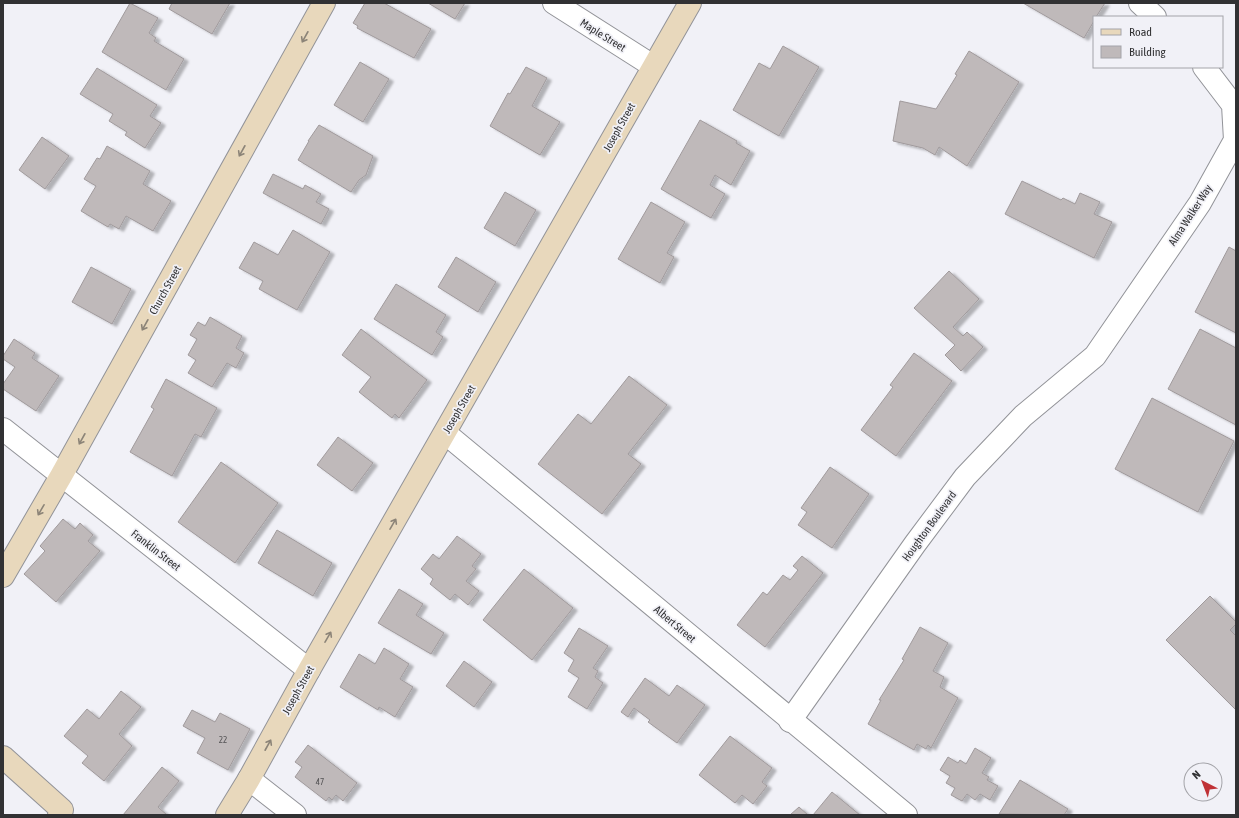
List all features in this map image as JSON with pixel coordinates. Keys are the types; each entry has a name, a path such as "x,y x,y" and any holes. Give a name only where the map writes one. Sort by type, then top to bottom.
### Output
{"street":[{"name":"Church Street","path":"3,576 61,476 324,3"},
{"name":"Maple Street","path":"554,3 653,66"},
{"name":"Joseph Street","path":"227,815 249,779 309,670 690,3"},
{"path":"1140,3 1154,16"},
{"name":"Alma Walker Way","path":"1094,356 1200,204 1235,140 1233,105 1205,68"},
{"name":"Houghton Boulevard","path":"790,721 915,544 965,477 1023,416 1094,356"},
{"name":"Franklin Street","path":"3,429 309,670"},
{"name":"Albert Street","path":"445,433 790,721 906,815"},
{"path":"3,757 63,813"},
{"path":"249,779 295,815"}],"building":[{"path":"130,3 158,18 149,33 156,38 154,41 184,59 166,90 102,52"},
{"path":"172,3 230,3 212,34 169,9"},
{"path":"365,3 384,3 431,29 414,58 357,28 358,26 353,23"},
{"path":"428,3 465,3 455,19"},
{"path":"1023,3 1105,3 1097,16 1093,16 1093,23 1084,38"},
{"path":"783,46 819,67 779,136 733,110 759,63 770,69"},
{"path":"969,51 1019,82 967,166 939,147 935,155 923,148 893,141 900,101 936,109 957,75 955,74"},
{"path":"360,62 389,79 363,122 334,105"},
{"path":"526,67 547,78 532,106 560,122 540,155 490,126 508,93 510,94"},
{"path":"97,68 157,105 150,116 161,123 145,148 125,135 127,132 109,121 113,114 80,94"},
{"path":"700,120 737,141 736,143 750,151 731,185 715,175 710,185 725,194 711,218 661,189"},
{"path":"319,125 373,156 366,175 359,180 351,192 298,160 308,141"},
{"path":"42,137 69,156 45,189 19,170"},
{"path":"107,146 150,171 143,184 171,201 153,231 126,216 119,229 110,224 108,227 81,211 96,186 84,179 97,158 100,159"},
{"path":"273,174 303,189 305,185 321,194 316,202 329,209 321,224 263,193"},
{"path":"1022,181 1061,200 1063,198 1075,204 1080,193 1100,202 1094,214 1112,222 1094,258 1005,214"},
{"path":"505,192 536,210 515,246 484,228"},
{"path":"651,202 685,222 667,253 674,257 660,283 618,259"},
{"path":"293,230 330,252 297,310 259,289 263,281 239,268 254,242 278,255"},
{"path":"1229,247 1236,251 1236,333 1195,312"},
{"path":"456,257 496,282 478,312 438,287"},
{"path":"91,267 131,289 112,324 72,302"},
{"path":"949,271 979,299 953,327 963,336 967,332 983,347 961,371 945,355 955,345 914,308"},
{"path":"396,284 446,315 436,332 443,337 432,355 374,319"},
{"path":"210,317 242,336 236,348 244,353 236,368 227,363 212,387 188,373 196,360 188,355 197,339 190,335 198,322 205,326"},
{"path":"361,329 427,380 399,418 395,414 392,418 359,392 371,377 342,355"},
{"path":"1200,329 1236,348 1236,425 1168,389"},
{"path":"14,339 35,353 32,358 59,376 36,411 3,389 3,384 15,367 3,359 3,356"},
{"path":"914,353 952,381 896,456 861,430 893,387 890,385"},
{"path":"629,376 667,405 628,454 641,464 602,514 538,464 578,414 591,424"},
{"path":"166,379 217,408 201,437 195,434 172,476 130,452 154,409 151,407"},
{"path":"1152,398 1234,441 1198,512 1115,469"},
{"path":"338,437 373,463 352,491 317,465"},
{"path":"221,462 278,503 235,563 178,522"},
{"path":"830,467 869,494 832,548 798,525 807,512 801,508"},
{"path":"63,519 75,529 80,523 93,535 88,541 100,551 56,602 24,574 45,551 40,546"},
{"path":"277,530 332,563 313,596 258,563"},
{"path":"457,536 481,554 472,566 476,569 466,581 479,591 468,605 455,594 450,600 430,584 433,579 421,569 433,554 439,559"},
{"path":"802,556 823,573 765,647 737,625 763,592 767,595 783,575 790,580 798,570 793,566"},
{"path":"524,569 573,608 532,660 483,620"},
{"path":"399,589 423,604 416,615 444,633 431,654 378,623"},
{"path":"1210,596 1236,622 1230,630 1236,636 1236,710 1166,640"},
{"path":"920,627 948,643 933,671 944,677 940,687 958,698 931,748 928,745 926,749 917,744 914,750 868,724 881,700 879,700 904,660 902,659"},
{"path":"579,628 608,646 593,668 598,671 595,677 603,683 587,709 568,697 579,678 568,671 574,660 564,653"},
{"path":"384,648 409,664 400,679 413,687 395,717 379,707 378,710 340,687 359,654 375,664"},
{"path":"464,661 492,682 474,707 446,686"},
{"path":"645,678 669,696 677,685 705,705 677,743 648,722 650,720 634,708 628,717 621,712"},
{"path":"121,691 141,707 119,734 132,746 104,781 82,763 88,756 64,736 87,709 99,719"},
{"path":"192,710 215,722 220,713 250,729 228,770 197,753 205,738 183,726"},
{"path":"730,736 772,768 762,782 767,786 753,804 742,795 735,803 699,775"},
{"path":"308,745 357,783 343,801 336,795 332,800 329,797 326,801 295,777 302,767 295,762"},
{"path":"975,748 991,758 982,773 989,777 987,780 998,786 990,800 980,794 975,800 967,794 962,801 951,795 955,788 946,783 950,776 940,770 948,757 958,763 960,760 966,764"},
{"path":"162,767 179,781 158,807 167,815 123,815"},
{"path":"1020,780 1068,809 1064,815 999,814"},
{"path":"832,792 860,815 813,815"},
{"path":"799,807 808,815 790,815"}]}
